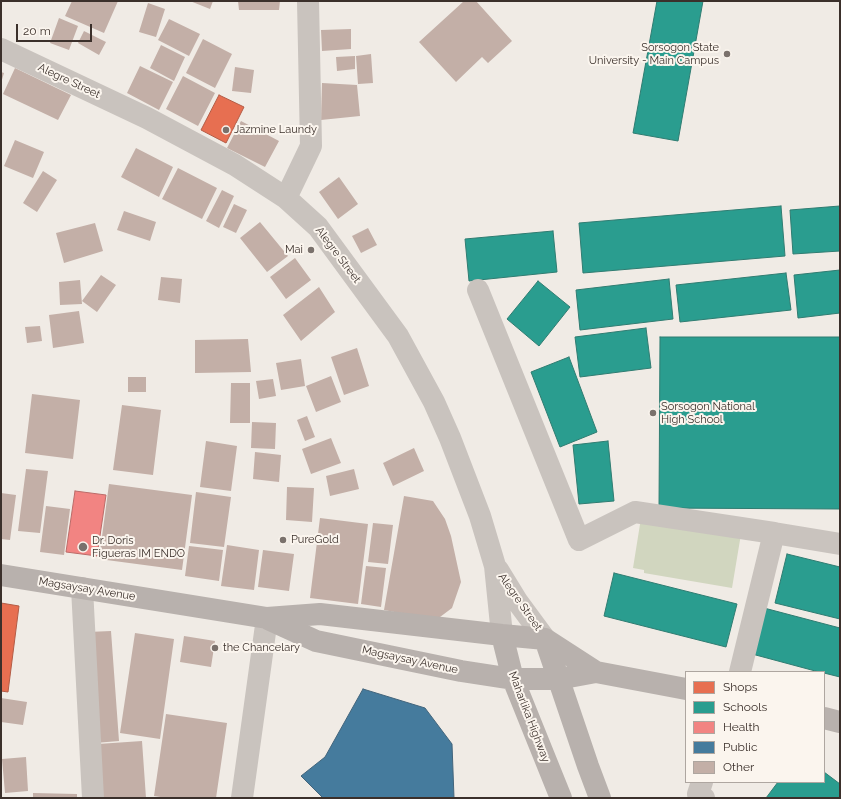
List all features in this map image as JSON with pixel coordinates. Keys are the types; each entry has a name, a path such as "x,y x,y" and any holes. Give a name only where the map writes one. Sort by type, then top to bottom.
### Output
{"main road":[{"name":"Magsaysay Avenue","path":"1,575 267,618 320,614 546,639"},
{"name":"Magsaysay Avenue","path":"267,618 316,641 461,671 513,679 558,679 596,672"},
{"name":"Maharlika Highway","path":"502,635 513,679 561,798"},
{"path":"546,639 596,672 685,689"},
{"path":"546,639 558,679 600,798"},
{"path":"825,718 840,722"}],"street":[{"path":"286,198 311,146 308,1"},
{"name":"Alegre Street","path":"1,49 147,118 235,165 286,198 318,227 398,336 434,402 450,438 480,516 495,566 502,635"},
{"path":"478,290 579,540 635,512 840,544"},
{"path":"740,671 774,533"},
{"name":"Alegre Street","path":"495,566 517,601 546,639"},
{"path":"82,588 93,798"},
{"path":"242,798 267,618"},
{"path":"702,783 698,794 704,798"}],"green space":[{"path":"641,518 741,534 732,588 644,573 644,570 633,568"}],"building: Shops":[{"path":"219,95 244,107 226,143 201,130"},
{"path":"1,603 19,606 8,692 1,691"}],"building: Schools":[{"path":"657,1 703,1 678,141 633,133"},
{"path":"781,206 785,256 583,273 579,223"},
{"path":"840,206 840,251 793,254 790,210"},
{"path":"553,231 557,272 469,281 465,239"},
{"path":"840,270 840,313 798,318 794,275"},
{"path":"786,273 791,310 680,322 676,285"},
{"path":"669,279 673,319 580,330 576,290"},
{"path":"538,281 570,307 539,346 507,319"},
{"path":"646,328 651,368 580,377 575,337"},
{"path":"660,337 840,337 840,509 659,508"},
{"path":"569,357 597,432 560,447 531,372"},
{"path":"608,441 614,501 579,504 573,445"},
{"path":"787,554 840,567 840,619 775,603"},
{"path":"614,573 737,604 726,647 604,616"},
{"path":"764,608 840,628 840,677 825,673 825,671 815,671 752,654"},
{"path":"825,773 840,784 840,798 766,798 777,783 825,783"}],"building: Health":[{"path":"75,491 106,495 97,556 66,552"}],"building: Public":[{"path":"363,689 425,708 452,744 454,798 323,798 301,776 325,757"}],"building: Other":[{"path":"72,1 118,1 104,33 65,16"},
{"path":"190,1 213,1 210,9"},
{"path":"238,1 280,1 279,10 239,10"},
{"path":"464,1 476,1 512,41 488,63 482,57 456,82 419,42"},
{"path":"148,3 165,9 156,37 139,32"},
{"path":"59,18 78,26 69,50 50,43"},
{"path":"169,19 200,34 189,56 158,40"},
{"path":"351,29 351,49 322,51 321,30"},
{"path":"84,31 106,42 99,55 78,43"},
{"path":"203,39 232,54 215,88 186,73"},
{"path":"161,45 185,57 174,81 150,68"},
{"path":"371,54 373,83 358,84 356,56"},
{"path":"355,56 355,69 337,71 336,57"},
{"path":"140,66 173,82 159,110 127,93"},
{"path":"235,67 254,70 251,93 232,91"},
{"path":"15,68 71,95 58,120 3,94"},
{"path":"1,72 4,73 1,83"},
{"path":"183,76 215,93 198,126 166,109"},
{"path":"322,83 357,85 360,116 321,120"},
{"path":"241,121 279,141 265,167 227,148"},
{"path":"15,140 44,152 33,178 4,166"},
{"path":"136,148 173,167 159,197 121,177"},
{"path":"178,168 217,188 202,219 162,199"},
{"path":"43,171 57,180 37,212 23,203"},
{"path":"339,177 358,204 338,219 319,192"},
{"path":"222,190 234,196 219,228 206,221"},
{"path":"234,204 247,210 236,233 223,227"},
{"path":"124,211 156,222 150,241 117,230"},
{"path":"260,222 288,256 267,272 240,238"},
{"path":"95,223 103,251 64,263 56,233"},
{"path":"368,228 377,245 361,253 352,236"},
{"path":"295,258 311,280 286,299 270,277"},
{"path":"101,275 116,285 97,312 82,301"},
{"path":"161,277 182,279 180,303 158,300"},
{"path":"80,280 82,304 60,305 59,282"},
{"path":"319,287 335,312 301,341 283,315"},
{"path":"79,311 84,343 53,348 49,315"},
{"path":"40,326 42,341 27,343 25,327"},
{"path":"248,339 251,372 195,373 195,340"},
{"path":"357,348 369,386 344,395 331,357"},
{"path":"301,359 305,386 281,390 276,363"},
{"path":"331,376 341,402 316,412 306,386"},
{"path":"128,377 146,377 146,392 128,392"},
{"path":"273,379 276,396 259,399 256,381"},
{"path":"231,383 250,383 250,423 230,423"},
{"path":"32,394 80,400 73,459 25,453"},
{"path":"122,405 161,410 153,475 113,470"},
{"path":"307,416 315,437 305,441 297,420"},
{"path":"252,422 276,423 275,449 251,448"},
{"path":"331,438 341,463 311,474 302,449"},
{"path":"206,441 237,446 231,491 200,487"},
{"path":"414,448 424,471 393,486 383,463"},
{"path":"255,452 281,455 279,482 253,479"},
{"path":"26,469 48,471 40,533 18,531"},
{"path":"354,469 359,489 330,496 326,476"},
{"path":"109,484 192,495 182,570 99,559"},
{"path":"287,487 314,488 312,522 286,520"},
{"path":"196,492 231,497 224,547 190,543"},
{"path":"1,493 16,495 10,540 1,539"},
{"path":"404,496 433,501 445,519 451,536 461,582 452,608 436,620 384,610"},
{"path":"46,506 70,509 64,555 40,552"},
{"path":"320,518 368,524 358,604 310,598"},
{"path":"373,523 393,525 388,564 368,562"},
{"path":"227,545 259,550 254,590 221,586"},
{"path":"189,546 223,550 219,581 185,576"},
{"path":"263,550 294,554 289,591 258,587"},
{"path":"366,566 386,568 381,607 361,604"},
{"path":"111,631 119,741 95,743 88,632"},
{"path":"135,633 174,639 160,739 120,733"},
{"path":"184,636 215,641 211,667 180,662"},
{"path":"1,698 27,702 23,725 1,722"},
{"path":"166,714 227,723 216,798 167,798 154,796"},
{"path":"142,741 146,798 101,798 98,744"},
{"path":"26,757 28,791 5,793 2,759"},
{"path":"33,793 77,794 77,798 33,798"}],"place":[{"name":"Sorsogon State University - Main Campus","path":"727,54"},
{"name":"Jazmine Laundy","path":"226,130"},
{"name":"Mai","path":"311,250"},
{"name":"Sorsogon National High School","path":"653,413"},
{"name":"PureGold","path":"283,540"},
{"name":"Dr. Doris Figueras IM ENDO","path":"83,547"},
{"name":"the Chancelary","path":"215,648"}]}
